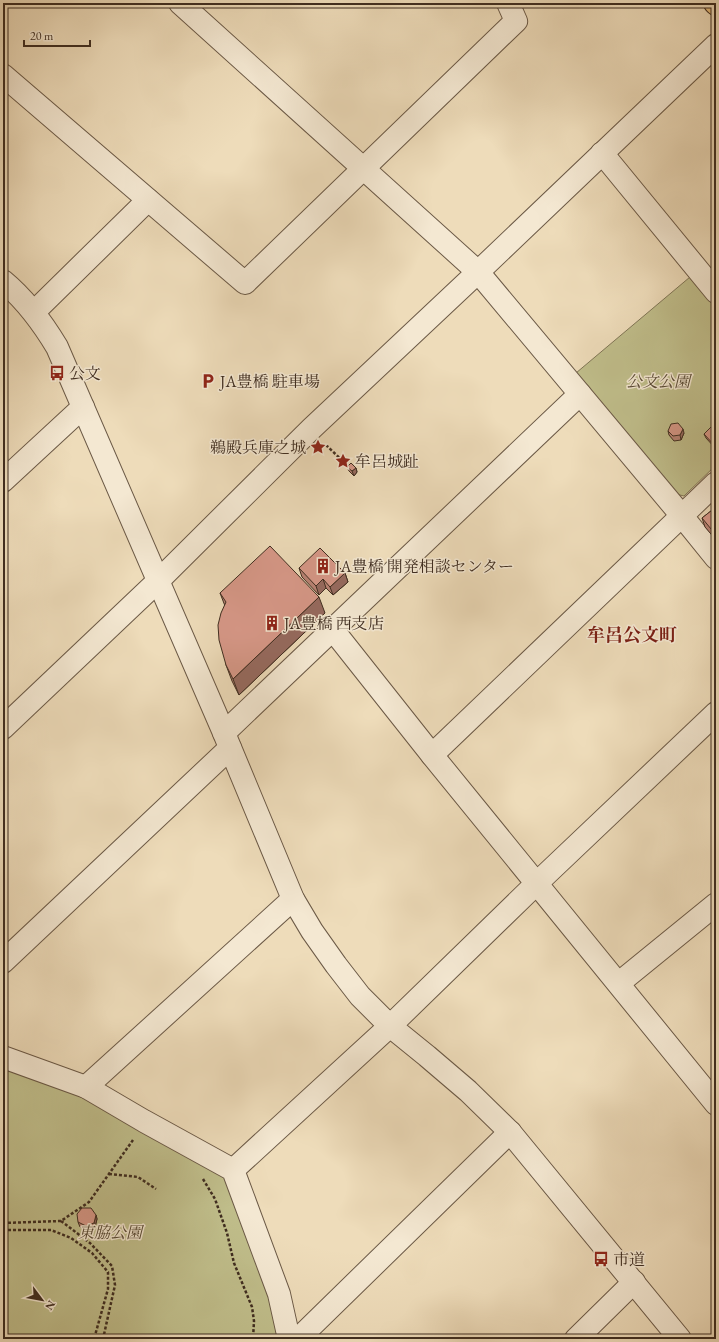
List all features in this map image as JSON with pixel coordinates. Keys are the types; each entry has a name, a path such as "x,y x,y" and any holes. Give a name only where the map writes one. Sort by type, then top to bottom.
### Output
{"street":[{"path":"180,3 478,272 716,558"},
{"path":"3,75 245,283 516,21 508,3"},
{"path":"3,728 158,581 311,429 716,45"},
{"path":"602,153 716,292"},
{"path":"34,312 148,200"},
{"path":"3,282 22,298 34,312 46,327 57,347 227,741 293,899 312,931 360,996 390,1026 468,1091 510,1132 680,1339"},
{"path":"3,962 227,741 333,630 580,394"},
{"path":"3,481 83,407"},
{"path":"432,755 716,484"},
{"path":"333,630 432,755 716,1104"},
{"path":"233,1170 390,1026 537,883 716,714"},
{"path":"86,1087 293,899"},
{"path":"619,983 716,904"},
{"path":"3,1057 86,1087 233,1170 279,1294 290,1339"},
{"path":"298,1339 510,1132"},
{"path":"576,1339 634,1282"}],"path":[{"path":"326,444 349,467"},
{"path":"3,1223 61,1221 89,1202 133,1140 144,1121"},
{"path":"127,1137 139,1144"},
{"path":"109,1174 138,1177 156,1189"},
{"path":"197,1175 202,1178 215,1199 227,1233 234,1264 252,1307 254,1321 253,1339"},
{"path":"61,1221 90,1243 112,1266 115,1285 103,1339"},
{"path":"3,1230 51,1230 58,1232 71,1238 92,1254 108,1272 108,1289 94,1339"}],"green space":[{"name":"公文公園","path":"690,277 716,308 716,465 684,496 676,494 576,373"},
{"name":"東脇公園","path":"3,1066 66,1088 225,1175 272,1300 279,1339 3,1339"}],"building":[{"path":"716,422 716,445 715,446 704,434"},
{"path":"678,423 683,429 680,435 673,436 668,431 671,424"},
{"path":"351,463 356,468 352,471 347,467"},
{"path":"716,507 716,535 702,518"},
{"name":"JA豊橋 西支店","path":"270,546 319,597 233,679 226,665 219,640 218,625 226,602 220,593"},
{"name":"JA豊橋 開発相談センター","path":"320,548 345,573 330,587 323,579 316,586 299,568"},
{"path":"82,1208 91,1208 96,1215 94,1223 86,1226 78,1222 77,1214"}],"place":[{"name":"公文","path":"57,373"},
{"name":"JA豊橋 駐車場","path":"208,381"},
{"name":"鵜殿兵庫之城","path":"318,447"},
{"name":"牟呂城趾","path":"343,461"},
{"name":"JA豊橋 開発相談センター","path":"323,566"},
{"name":"JA豊橋 西支店","path":"272,623"},
{"name":"市道","path":"601,1259"}],"district":[{"name":"牟呂公文町","path":"632,635"}]}
